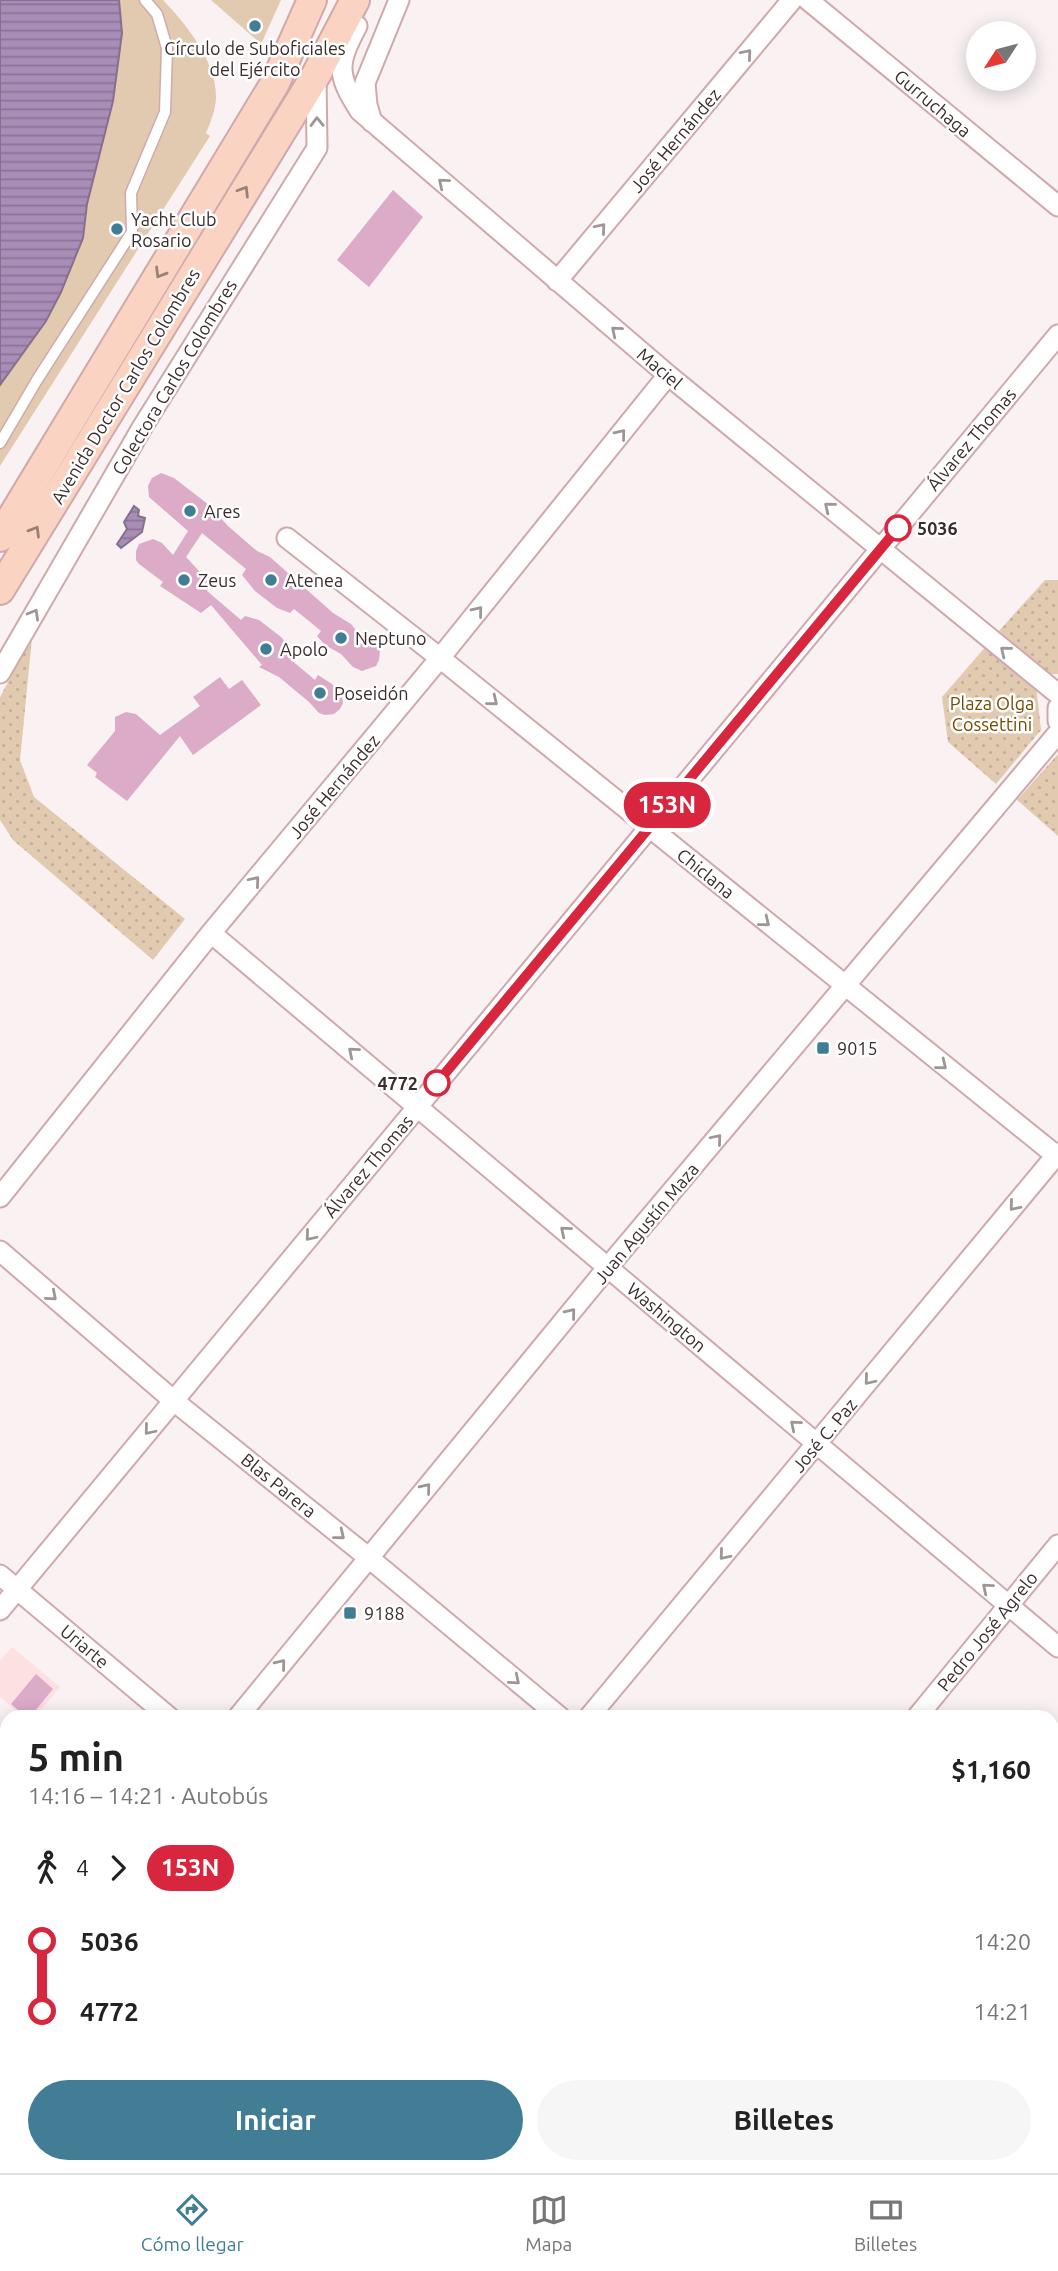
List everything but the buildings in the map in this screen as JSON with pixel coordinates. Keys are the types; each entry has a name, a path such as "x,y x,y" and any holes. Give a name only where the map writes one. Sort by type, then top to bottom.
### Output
{"main road":[{"name":"Avenida Doctor Carlos Colombres","path":"0,537 275,83 312,0"},
{"name":"Avenida Doctor Carlos Colombres","path":"0,590 316,75 357,0"}],"street":[{"name":"Maciel","path":"357,0 361,17 345,48 341,69 347,91 360,111 668,375 1058,695"},
{"path":"373,123 367,105 365,83 399,0"},
{"name":"José Hernández","path":"557,281 792,0"},
{"name":"Gurruchaga","path":"808,0 1058,206"},
{"name":"Colectora Carlos Colombres","path":"0,673 143,426 317,148 316,75"},
{"name":"Álvarez Thomas","path":"0,1610 1058,335"},
{"name":"José Hernández","path":"0,1197 211,933 440,658 668,375"},
{"name":"Chiclana","path":"287,538 1057,1155"},
{"path":"1058,708 1058,721"},
{"name":"Juan Agustín Maza","path":"244,1710 608,1267 846,988 1058,733"},
{"name":"Washington","path":"211,933 1058,1647"},
{"name":"José C. Paz","path":"595,1710 1057,1155"},
{"name":"Blas Parera","path":"0,1251 174,1401 552,1710"},
{"name":"Pedro José Agrelo","path":"923,1710 1058,1545"},
{"name":"Uriarte","path":"0,1575 161,1710"}],"lane":[{"path":"0,443 132,232 131,193 165,111 167,48 157,14 145,0"}],"shaded area":[{"path":"0,0 119,0 122,33 113,101 87,204 83,238 46,321 0,385"},
{"path":"134,506 139,510 138,516 145,518 142,532 121,548 117,544 127,529 124,522"},
{"path":"12,1647 60,1687 41,1710 16,1710 0,1697 0,1661"}],"green space":[{"name":"Yacht Club Rosario","path":"119,0 163,0 198,44 215,83 215,106 206,133 210,136 0,466 0,385 46,321 83,238 87,204 113,101 122,33"},
{"name":"Círculo de Suboficiales del Ejército","path":"211,0 281,0 261,44"},
{"name":"Plaza Olga Cossettini","path":"1045,580 1058,580 1058,674 1047,674 998,632"},
{"path":"32,638 20,760 34,797 185,919 153,960 13,840 0,820 0,697"},
{"name":"Plaza Olga Cossettini","path":"988,644 1036,685 1041,730 996,784 948,742 942,697"},
{"name":"Plaza Olga Cossettini","path":"1058,754 1058,836 1017,800"}],"bus line":[{"name":"153N","path":"437,1083 898,528"}],"place":[{"name":"Círculo de Suboficiales del Ejército","path":"255,26"},
{"name":"Yacht Club Rosario","path":"117,229"},
{"name":"Ares","path":"190,511"},
{"name":"5036","path":"898,528"},
{"name":"Zeus","path":"184,580"},
{"name":"Atenea","path":"271,580"},
{"name":"Neptuno","path":"341,638"},
{"name":"Apolo","path":"266,649"},
{"name":"Poseidón","path":"320,693"},
{"name":"9015","path":"823,1048"},
{"name":"4772","path":"437,1083"},
{"name":"9188","path":"350,1613"}]}
